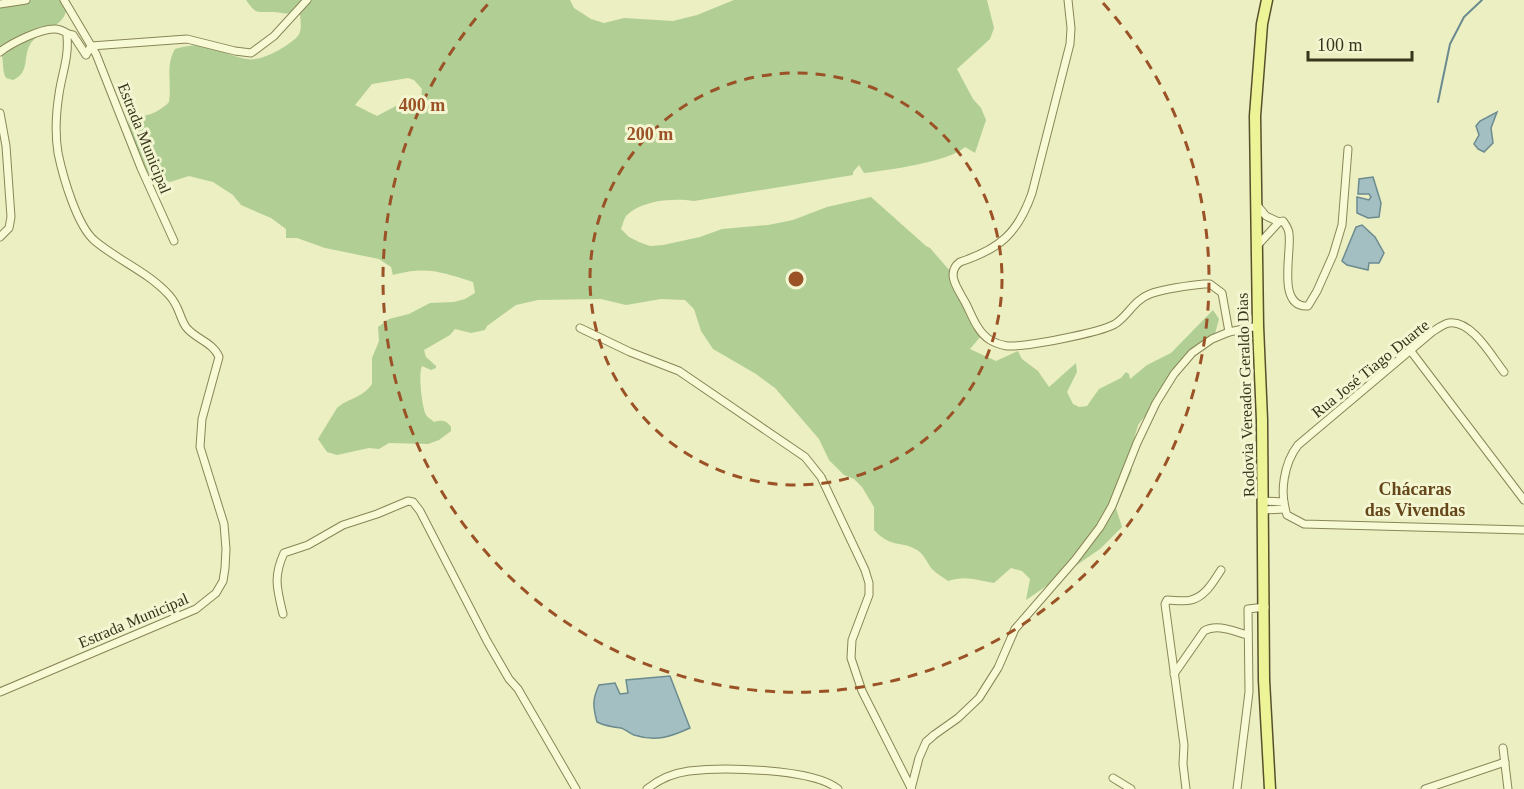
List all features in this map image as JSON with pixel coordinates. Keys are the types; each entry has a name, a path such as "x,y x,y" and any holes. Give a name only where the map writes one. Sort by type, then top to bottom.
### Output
{"main road":[{"name":"Rodovia Vereador Geraldo Dias","path":"1267,0 1256,88 1264,680 1270,789"}],"street":[{"path":"0,4 26,0"},
{"name":"Estrada Municipal","path":"64,0 96,54 141,168 174,241"},
{"path":"0,52 11,44 53,29 73,35 86,55 91,46 187,39 235,51 251,52 274,36 307,0"},
{"path":"1068,0 1070,44 1026,211 1015,229 1002,243 954,266 954,282 980,331 988,339 1006,346 1092,333 1108,328 1119,322 1138,301 1150,294 1204,284 1210,284 1222,293 1229,332"},
{"name":"Estrada Municipal","path":"0,692 196,609 216,593 223,581 225,568 224,524 200,447 202,419 219,357 212,346 186,327 178,305 157,283 93,239 84,227 71,195 56,131 59,93 68,58 68,34"},
{"path":"0,113 6,147 10,217 9,228 0,237"},
{"path":"1257,205 1266,216 1279,222 1283,221 1290,236 1287,284 1290,294 1300,304 1306,306 1312,301 1317,291 1333,255 1342,225 1348,150"},
{"path":"1257,246 1279,222"},
{"name":"Rua José Tiago Duarte","path":"1284,505 1286,464 1298,445 1443,325 1457,324 1479,338 1504,372"},
{"path":"911,788 926,742 958,718 979,698 998,668 1016,629 1100,527 1112,506 1156,403 1174,374 1201,345 1229,332 1258,326"},
{"path":"580,328 630,352 679,371 805,457 821,477 850,536 869,582 868,601 852,640 854,670 862,691 911,788"},
{"path":"1410,350 1524,500"},
{"path":"283,614 276,587 276,573 284,553 308,545 343,525 408,501 413,502 420,511 487,641 509,679 518,689 576,789"},
{"path":"1263,506 1284,505 1287,515 1304,524 1524,530"},
{"path":"1186,789 1183,764 1184,745 1165,604 1167,600 1192,600 1198,597 1212,585 1221,570"},
{"path":"1236,789 1249,692 1248,609 1264,607"},
{"path":"1174,674 1204,631 1209,628 1220,628 1248,635"},
{"path":"1503,748 1508,789"},
{"path":"1425,789 1505,762"},
{"path":"647,789 670,775 688,771 728,770 782,772 827,781 838,789"},
{"path":"1113,778 1131,789"}],"green space":[{"path":"0,0 61,0 66,11 61,21 31,43 22,73 13,80 6,78 0,52"},
{"path":"246,0 570,0 574,8 591,19 604,23 624,18 673,21 697,15 734,0 987,0 994,28 990,39 957,69 986,120 975,153 965,147 946,157 902,167 864,173 859,165 853,175 694,201 659,201 634,210 626,216 621,229 629,237 639,242 650,246 663,245 700,237 722,229 768,225 793,220 827,207 871,197 930,248 950,271 981,332 981,336 970,349 996,361 1018,351 1022,359 1038,371 1049,387 1076,363 1077,372 1067,392 1073,404 1079,407 1087,406 1099,389 1121,378 1126,372 1130,379 1147,365 1171,353 1213,310 1219,319 1213,341 1186,364 1138,425 1134,439 1133,459 1126,465 1132,470 1116,508 1122,527 1100,549 1026,600 1030,579 1022,571 1011,568 994,583 966,578 948,581 932,569 917,550 880,536 874,530 874,507 862,487 854,479 844,475 829,460 819,439 775,388 713,349 701,331 694,309 685,300 661,299 626,305 601,299 538,300 516,305 487,326 485,330 471,333 455,329 450,335 424,350 426,357 436,368 431,370 422,366 420,376 426,415 434,422 446,422 451,427 451,431 439,440 428,444 389,443 379,449 369,448 337,455 327,452 318,439 337,408 359,396 372,384 372,358 379,341 378,327 389,319 409,314 430,303 454,302 475,293 473,282 452,275 434,271 415,271 393,275 391,267 379,259 325,248 297,238 286,238 286,229 271,218 241,205 233,195 213,182 189,176 170,182 157,179 148,173 134,155 128,120 130,115 151,114 169,102 169,68 175,49 197,45 206,46 237,57 253,59 274,53 299,35 300,15 259,12 254,10","holes":["408,78 414,80 422,89 421,99 411,98 377,116 355,105 372,84"]}],"water":[{"path":"1497,112 1491,128 1493,143 1484,152 1474,144 1479,135 1476,126 1480,121"},
{"path":"1373,177 1381,203 1379,217 1368,218 1357,213 1357,197 1369,200 1371,197 1369,194 1358,194 1359,179"},
{"path":"1362,225 1375,237 1384,253 1379,263 1369,263 1368,270 1347,265 1342,261 1356,227"},
{"path":"670,676 690,728 669,736 649,738 597,722 594,703 599,685 615,683 620,694 628,693 626,680"}],"waterway":[{"path":"1438,102 1450,44 1464,17 1482,0"}],"district":[{"name":"Chácaras das Vivendas","path":"1415,499"}]}
